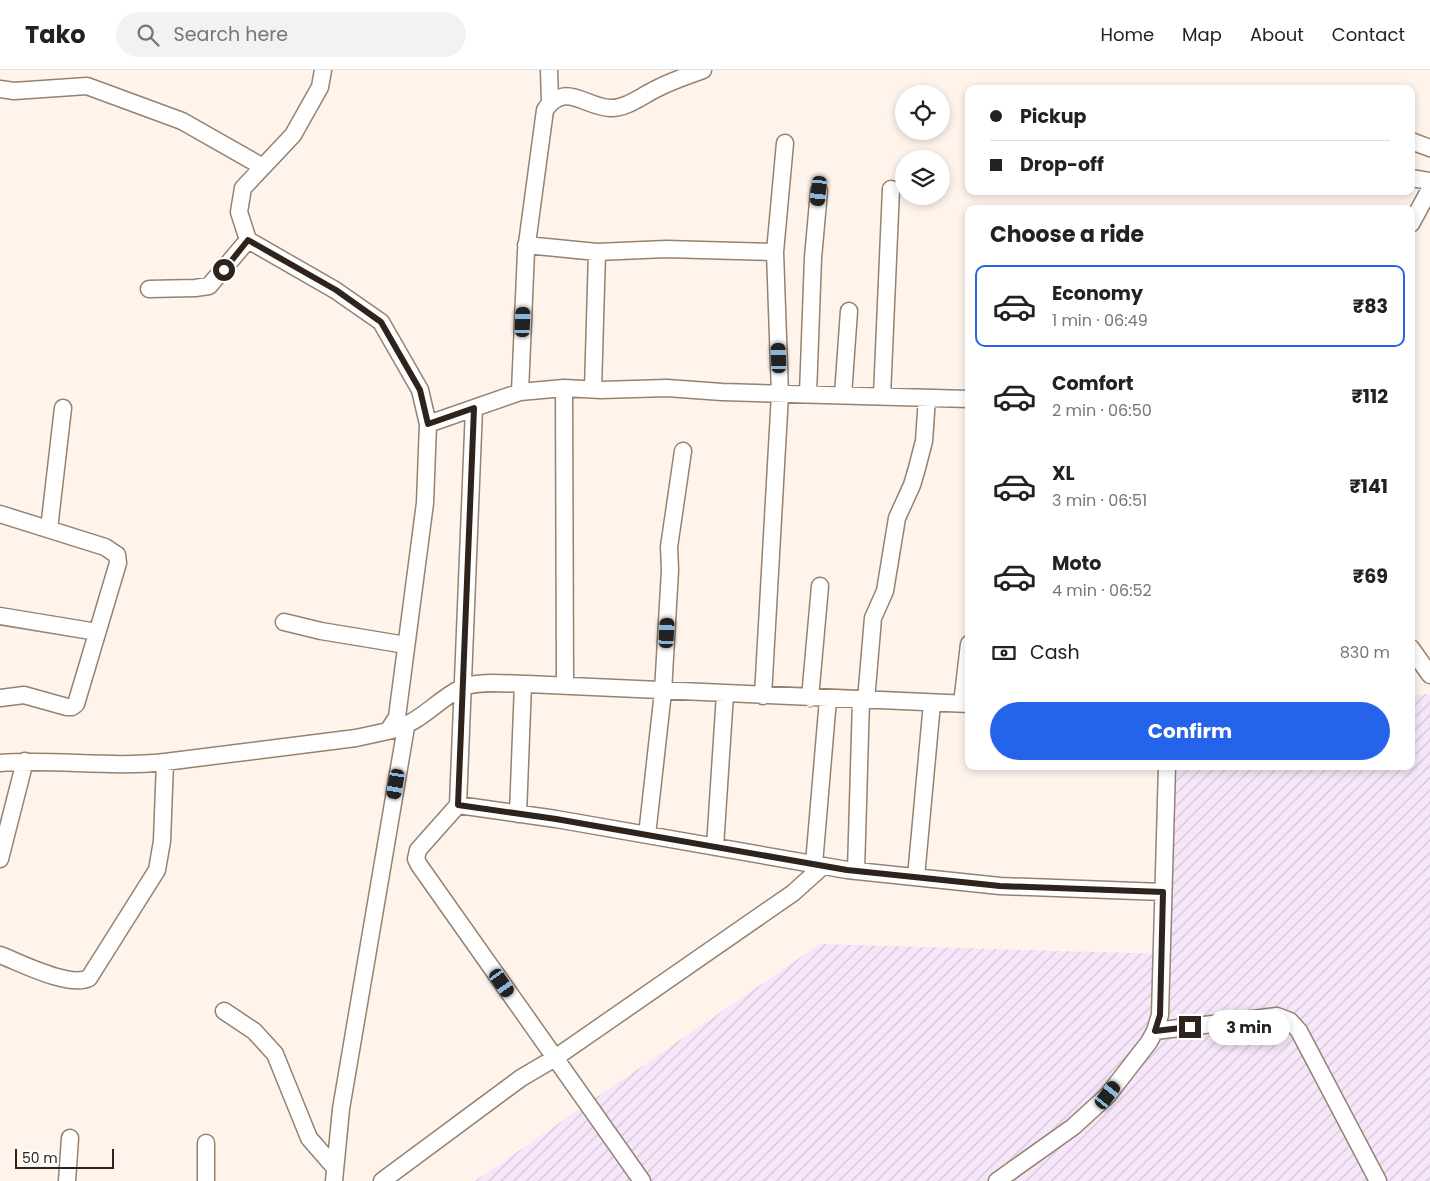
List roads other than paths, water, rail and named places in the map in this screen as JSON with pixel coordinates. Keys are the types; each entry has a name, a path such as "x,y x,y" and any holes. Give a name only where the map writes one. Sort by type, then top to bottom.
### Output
{"street":[{"path":"323,70 320,87 293,135 243,188 239,212 248,240 336,290 381,322 420,390 428,424 425,503 397,716 388,731"},
{"path":"549,70 550,102"},
{"path":"520,392 526,246 544,110 550,102 567,96 601,107 620,108 657,88 702,70"},
{"path":"0,88 14,91 87,86 94,88 182,121 263,167"},
{"path":"1415,142 1430,148"},
{"path":"763,696 780,394 775,252 785,143"},
{"path":"1415,179 1430,181"},
{"path":"882,396 892,188"},
{"path":"1415,217 1430,189"},
{"path":"808,394 813,258 819,191"},
{"path":"149,289 210,286 248,240"},
{"path":"526,246 597,252 666,249 775,252"},
{"path":"593,389 597,252"},
{"path":"843,395 849,311"},
{"path":"428,424 520,392 564,388 667,388 780,394 965,398"},
{"path":"564,388 565,686"},
{"path":"856,871 864,700 873,618 884,591 897,518 912,485 924,441 928,398"},
{"path":"49,529 63,408"},
{"path":"474,408 458,805 418,850 416,858 642,1181"},
{"path":"647,835 663,692 670,570 669,547 683,451"},
{"path":"0,514 105,547 117,555 116,570 76,704 72,707 24,696 0,698"},
{"path":"810,698 820,586"},
{"path":"0,616 97,632"},
{"path":"284,622 321,631 406,645"},
{"path":"1415,653 1430,674"},
{"path":"0,763 134,765 356,738 406,727 462,687 478,684 523,684 663,692 965,704"},
{"path":"518,814 523,684"},
{"path":"715,847 725,694"},
{"path":"382,1181 521,1078 559,1062 793,893 819,865 828,699"},
{"path":"916,877 932,703"},
{"path":"334,1174 341,1109 406,727"},
{"path":"0,858 25,762"},
{"path":"0,955 66,980 81,982 88,978 157,870 162,841 165,762"},
{"path":"997,1181 1073,1127 1108,1095 1155,1031 1160,1015 1167,770"},
{"path":"458,805 856,871 1000,886 1163,892"},
{"path":"224,1011 254,1031 275,1054 309,1138 334,1174"},
{"path":"1155,1031 1277,1016 1290,1021 1299,1031 1378,1181"},
{"path":"67,1181 70,1138"},
{"path":"206,1143 206,1181"}]}
